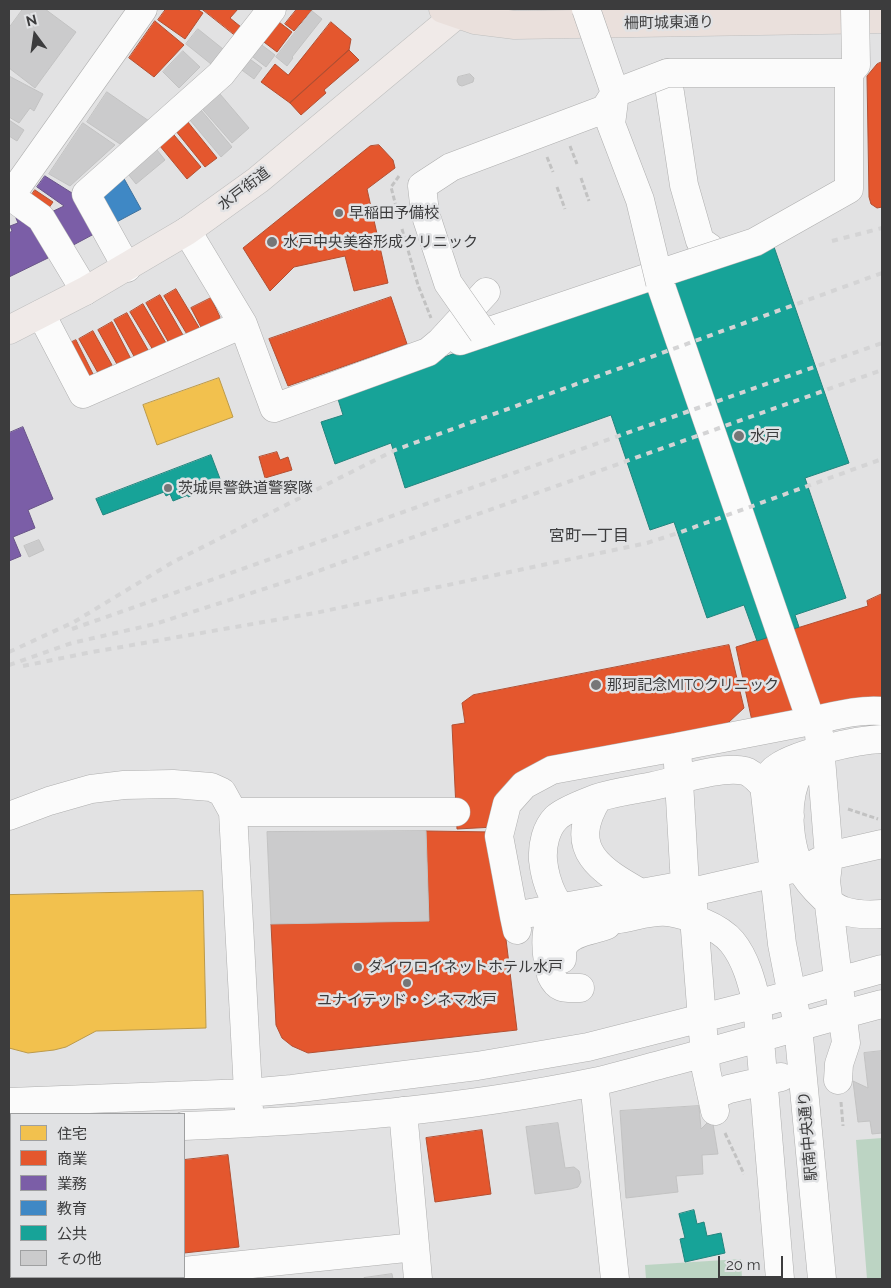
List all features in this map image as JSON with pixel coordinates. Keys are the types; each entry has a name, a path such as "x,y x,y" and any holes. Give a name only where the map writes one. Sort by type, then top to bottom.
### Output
{"highway":[{"name":"柵町城東通り","path":"450,12 474,20 515,25 829,14 882,19"}],"main road":[{"name":"水戸街道","path":"9,330 127,268 187,231 258,180 450,12"}],"street":[{"path":"85,291 41,218 9,197 143,9"},
{"path":"127,268 86,194 221,74 272,9"},
{"path":"586,9 615,93 612,124 640,200 659,278 815,720 829,856 826,881 846,1043 839,1072 728,1089 713,1103"},
{"path":"438,330 460,341 659,278 696,261 755,242 849,189 858,57 856,9"},
{"path":"483,333 448,283 427,238 422,186 451,167 605,109 615,93 667,74 858,57"},
{"path":"667,74 684,185 700,241 710,248 696,261"},
{"path":"187,231 242,324 274,408 428,352 440,342 486,292"},
{"path":"40,314 83,394 242,324"},
{"path":"882,711 870,710 850,713 552,770 524,784 507,804 500,836 515,923 814,864 829,856 882,844"},
{"path":"764,788 767,776 776,767 792,760 814,752 866,741 882,740"},
{"path":"676,747 706,1070 713,1103"},
{"path":"814,752 799,772 792,793 790,816 797,862 824,898 842,910 860,915 882,914"},
{"path":"667,912 617,919 576,918 565,911 556,902 551,892 543,859 544,842 549,828 557,817 598,798 722,770 747,771 758,778 764,788 790,816"},
{"path":"9,816 49,801 91,789 124,785 173,784 211,787 222,792 233,812 250,1124"},
{"name":"駅南中央通り","path":"764,788 782,944 798,1026 822,1279"},
{"path":"598,798 590,811 585,836 587,849 593,859 603,870 667,912 701,922 726,935 740,953 747,969 757,1004 780,1279"},
{"path":"233,812 456,812"},
{"path":"556,902 548,924 547,952 556,967 563,947 568,940 576,935 600,928 617,919"},
{"path":"9,1102 248,1093 390,1077 544,1055 588,1047 757,1004 882,969"},
{"path":"185,1126 250,1124 403,1111 484,1101 594,1082 760,1039 798,1026 882,1004"},
{"path":"594,1082 615,1279"},
{"path":"403,1111 418,1279"},
{"path":"185,1271 414,1247"},
{"path":"104,1279 116,1278"}],"path":[{"path":"581,178 589,201"},
{"path":"558,187 565,209"},
{"path":"418,285 438,330"},
{"path":"842,807 882,821"},
{"path":"713,1103 744,1174"}],"green space":[{"path":"882,1138 882,1279 867,1279 856,1140"},
{"path":"741,1259 742,1279 646,1279 645,1265"}],"building: 住宅":[{"path":"219,378 233,417 157,445 143,405"},
{"path":"203,891 206,1028 96,1031 66,1047 54,1050 28,1053 9,1048 9,895"}],"building: 商業":[{"path":"166,9 197,9 203,13 185,39 158,20"},
{"path":"202,9 238,9 230,18 241,27 235,35"},
{"path":"297,9 312,10 294,31 285,24"},
{"path":"271,16 292,32 277,52 256,36"},
{"path":"155,21 184,45 154,77 129,58"},
{"path":"331,22 351,39 349,50 290,103 261,82 275,64 288,75"},
{"path":"349,50 359,60 324,90 326,93 301,115 290,103"},
{"path":"882,62 882,207 877,208 871,204 869,197 867,76 877,64"},
{"path":"183,116 217,158 205,167 171,125"},
{"path":"169,129 201,167 187,179 155,140"},
{"path":"379,145 393,160 395,168 367,189 388,283 354,291 345,256 294,267 270,291 243,248 370,146"},
{"path":"35,190 53,202 46,212 28,200"},
{"path":"176,289 200,329 188,336 164,296"},
{"path":"160,295 183,335 169,343 146,303"},
{"path":"391,297 407,344 288,386 269,339"},
{"path":"211,298 220,317 218,321 202,329 191,308"},
{"path":"143,304 166,343 153,350 130,312"},
{"path":"127,313 148,350 135,358 114,320"},
{"path":"112,322 131,359 118,366 98,330"},
{"path":"93,331 112,365 98,373 79,339"},
{"path":"76,340 93,374 83,380 66,345"},
{"path":"277,452 280,460 288,457 292,470 265,478 259,457"},
{"path":"882,594 882,701 752,721 736,647 868,606 867,601"},
{"path":"729,645 744,708 729,722 713,731 505,796 495,827 457,829 452,725 465,723 462,703 473,695"},
{"path":"426,831 493,832 517,1030 308,1053 292,1046 282,1038 276,1025 271,924 429,921"},
{"path":"482,1130 491,1194 435,1202 426,1138"},
{"path":"228,1155 239,1247 185,1253 185,1160"}],"building: 業務":[{"path":"45,176 72,193 94,234 64,250 45,215 64,206 37,187"},
{"path":"22,216 28,226 33,224 48,258 9,277 9,233 12,231 10,226 18,223 16,218"},
{"path":"23,427 53,499 28,510 35,528 13,537 21,556 9,561 9,433"}],"building: 教育":[{"path":"122,175 141,209 109,226 95,193"}],"building: 公共":[{"path":"773,244 849,463 805,478 846,598 795,615 799,627 757,641 744,605 707,618 674,522 650,530 611,415 405,488 391,443 335,464 321,422 343,415 337,396 418,366"},
{"name":"茨城県警鉄道警察隊","path":"211,455 222,484 173,501 170,494 166,496 164,492 103,515 96,499"},
{"path":"694,1210 697,1224 704,1222 707,1236 721,1233 725,1253 685,1262 680,1239 685,1238 679,1214"}],"building: その他":[{"path":"23,9 45,9 76,32 35,88 9,68 9,28"},
{"path":"312,11 322,19 287,66 276,57"},
{"path":"198,29 223,49 211,64 186,44"},
{"path":"254,39 275,55 266,67 245,51"},
{"path":"183,51 200,67 179,88 163,72"},
{"path":"243,54 262,68 254,79 235,65"},
{"path":"470,74 474,78 473,82 462,86 459,85 458,77"},
{"path":"9,76 43,94 34,111 30,108 19,123 9,117"},
{"path":"214,87 249,128 232,143 197,103"},
{"path":"107,92 149,121 123,146 87,122"},
{"path":"196,104 232,147 221,157 184,113"},
{"path":"9,120 24,130 17,141 9,136"},
{"path":"83,123 115,145 70,186 49,174"},
{"path":"153,145 165,160 136,184 124,169"},
{"path":"39,540 44,550 29,557 24,546"},
{"path":"426,831 429,921 271,924 267,832"},
{"path":"882,1051 882,1133 872,1134 870,1121 858,1122 853,1081 868,1088 864,1053"},
{"path":"699,1106 701,1129 712,1118 718,1154 702,1155 703,1174 676,1176 678,1192 626,1198 620,1111"},
{"path":"558,1123 565,1168 574,1167 579,1171 581,1182 578,1187 571,1189 535,1194 526,1127"},
{"path":"9,1174 10,1174 10,1207"},
{"path":"392,1274 393,1279 364,1279 364,1278"}],"railway":[{"path":"832,241 882,228"},
{"path":"9,652 74,622 173,562 395,450 882,273"},
{"path":"72,629 882,343"},
{"path":"9,665 72,643 155,624 304,576 882,370"},
{"path":"23,666 315,613 647,543 882,459"}],"place":[{"name":"早稲田予備校","path":"339,213"},
{"name":"水戸中央美容形成クリニック","path":"272,242"},
{"name":"水戸","path":"739,436"},
{"name":"茨城県警鉄道警察隊","path":"168,488"},
{"name":"那珂記念MITOクリニック","path":"596,685"},
{"name":"ダイワロイネットホテル水戸","path":"358,967"},
{"name":"ユナイテッド・シネマ水戸","path":"407,983"}],"district":[{"name":"宮町一丁目","path":"589,536"}]}
